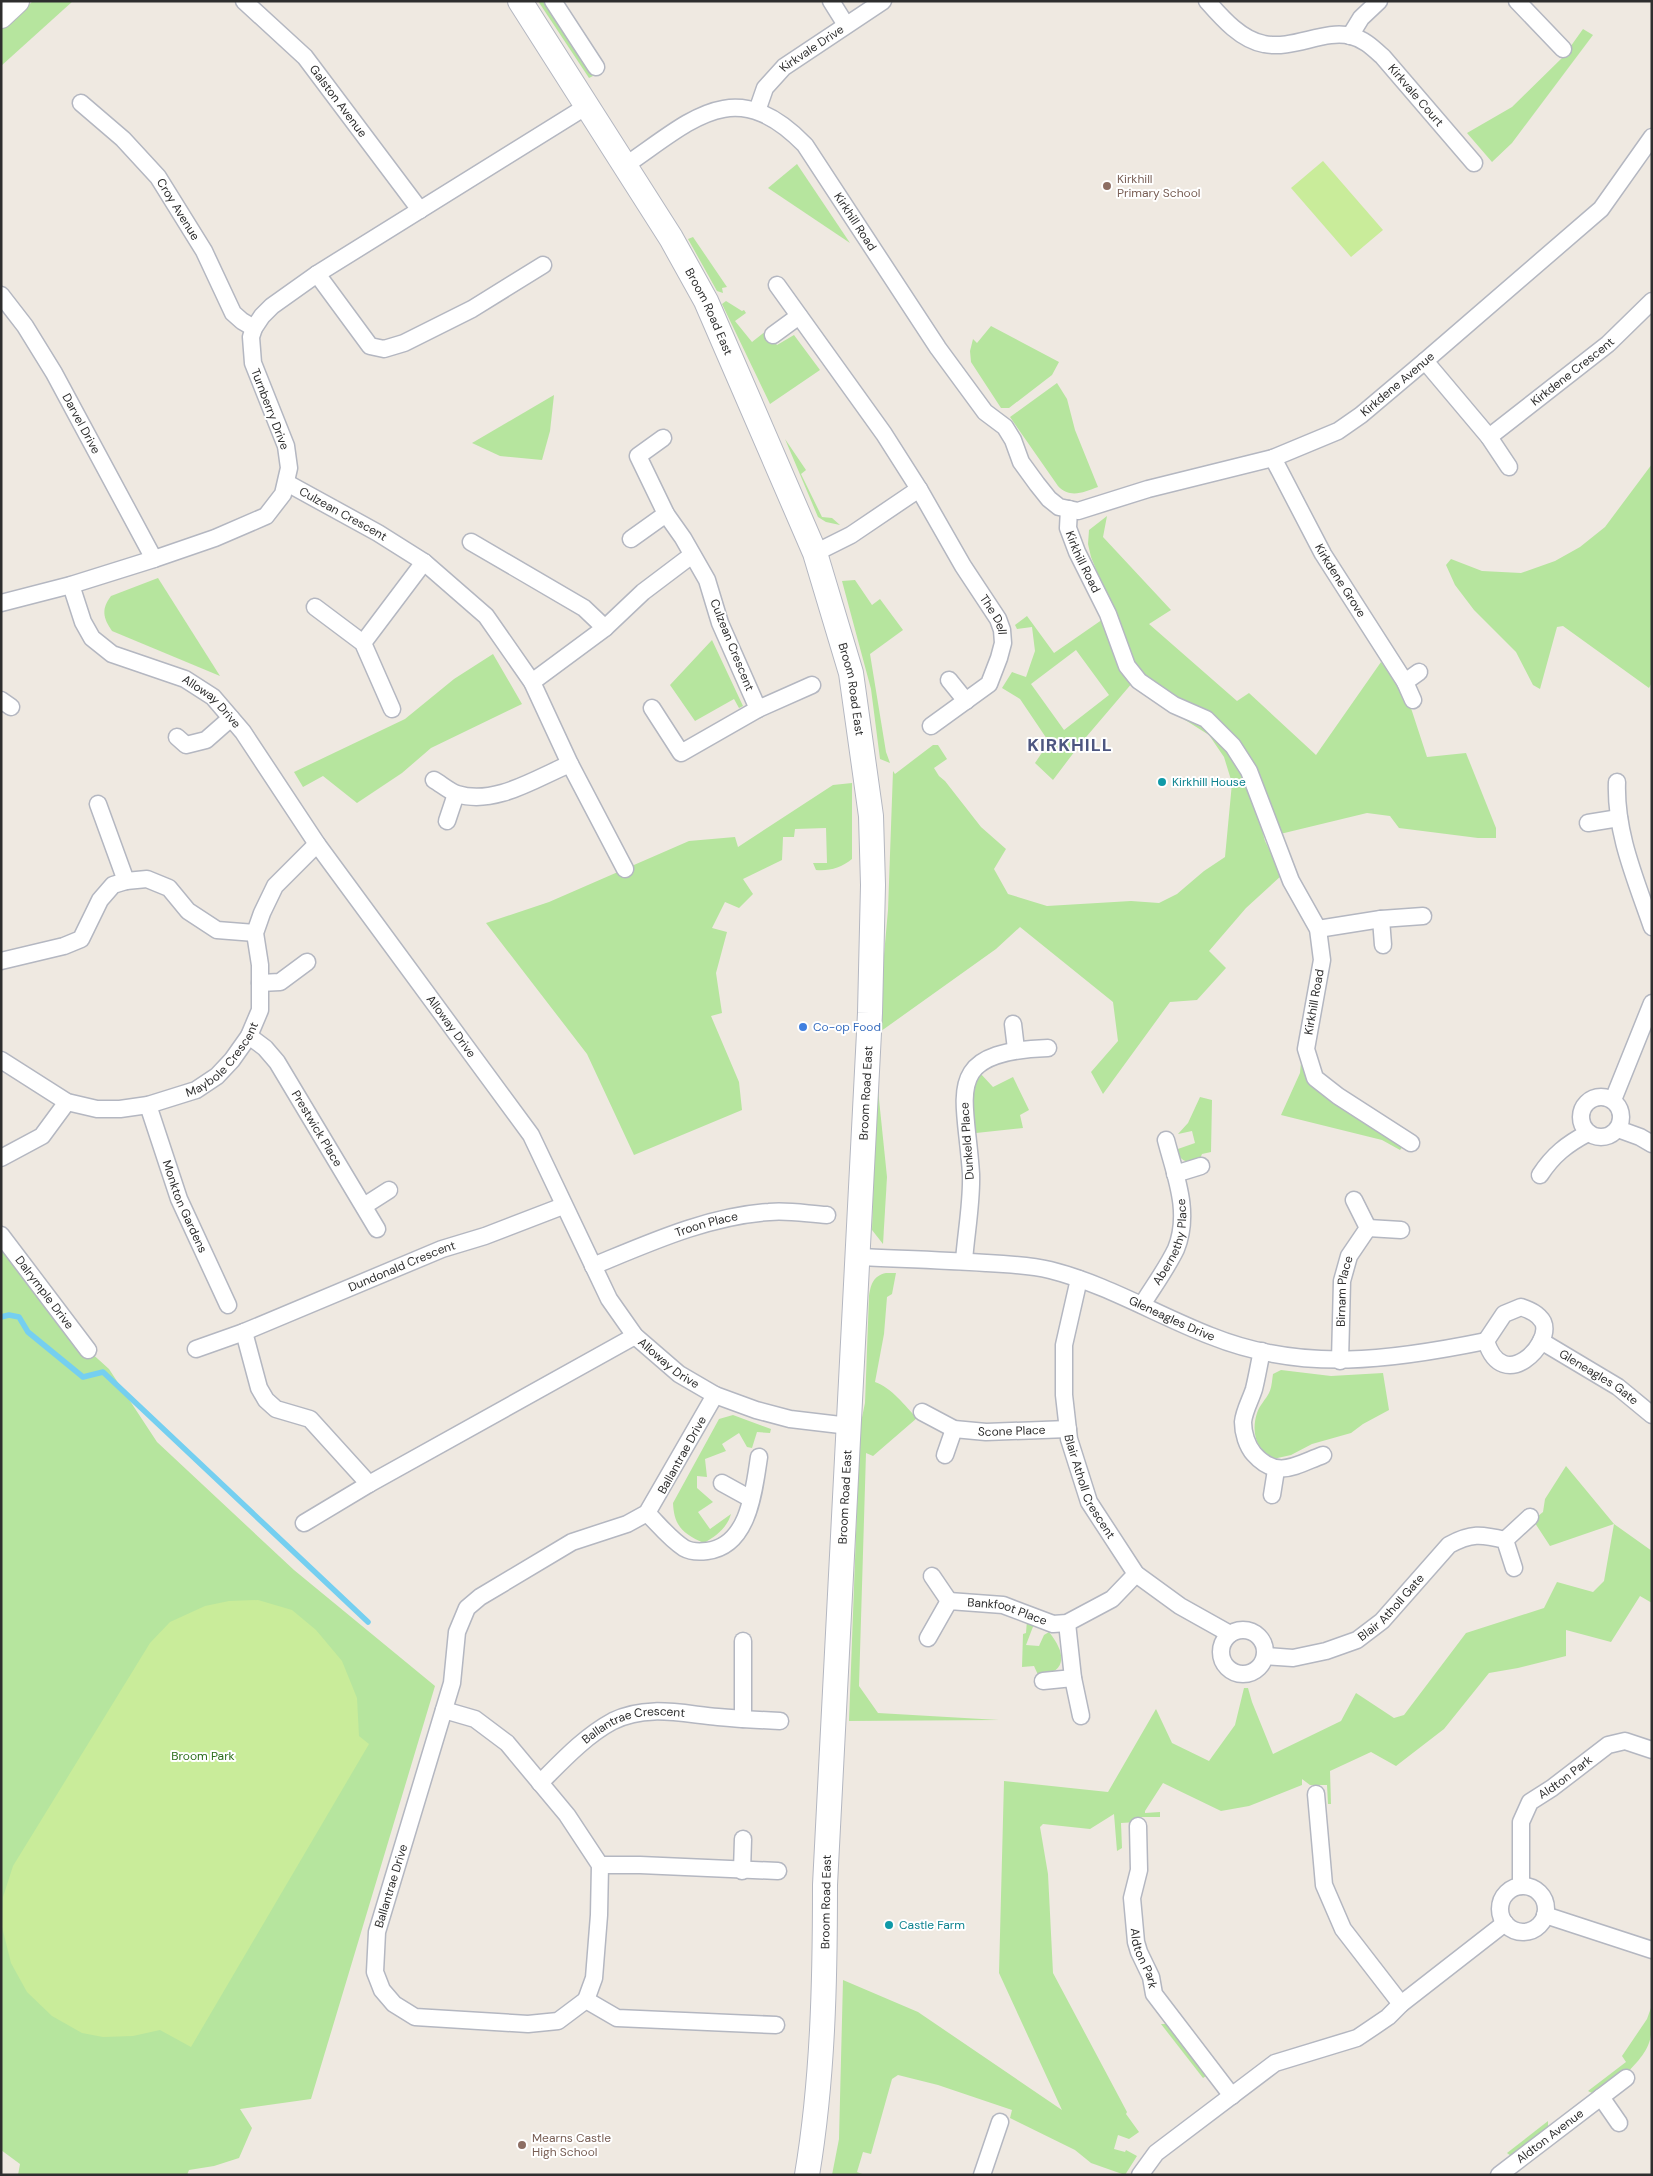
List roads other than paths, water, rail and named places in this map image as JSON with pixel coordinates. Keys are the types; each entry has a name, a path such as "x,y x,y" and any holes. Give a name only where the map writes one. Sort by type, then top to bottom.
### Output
{"street":[{"path":"1,16 17,1"},
{"name":"Galston Avenue","path":"244,1 305,57 420,210"},
{"name":"Broom Road East","path":"520,1 586,106 626,165 671,238 706,301 815,553 851,673 871,816 870,1005 825,1885 823,2021 815,2126 807,2175"},
{"path":"554,1 596,68"},
{"path":"831,1 846,25"},
{"name":"Kirkvale Drive","path":"757,111 765,88 784,68 883,1"},
{"name":"Kirkvale Court","path":"1207,1 1227,23 1247,37 1264,44 1292,45 1327,36 1350,36 1369,44 1383,57 1474,163"},
{"path":"1350,36 1361,18 1379,1"},
{"path":"1517,1 1563,49"},
{"name":"Croy Avenue","path":"82,103 123,139 158,177 204,251 233,313 254,328"},
{"path":"254,328 272,306 317,274 586,106"},
{"name":"Kirkhill Road","path":"626,165 695,117 713,110 730,108 757,111 787,127 805,145 938,348 985,412 1004,427 1013,440 1021,462 1049,499 1059,507 1069,509 1068,528 1077,552 1108,614 1127,666 1139,681 1174,705 1206,719 1233,746 1249,771 1275,844 1291,880 1318,929 1322,960 1306,1049 1315,1078 1338,1096 1411,1143"},
{"name":"Kirkdene Avenue","path":"1069,509 1078,511 1148,489 1273,458 1338,431 1361,415 1425,361 1601,209 1652,137"},
{"path":"317,274 370,346 384,349 404,344 472,309 543,265"},
{"name":"The Dell","path":"777,285 884,434 919,489 1002,630 1003,643 989,684 931,726"},
{"name":"Darvel Drive","path":"1,295 26,326 54,373 154,559"},
{"name":"Kirkdene Crescent","path":"1489,437 1524,412 1608,344 1652,300"},
{"path":"773,335 799,316"},
{"name":"Turnberry Drive","path":"1,603 71,585 154,559 216,538 266,516 280,500 287,483 289,468 286,446 252,363 251,344 254,328"},
{"path":"1425,361 1489,437 1509,467"},
{"name":"Culzean Crescent","path":"663,438 638,456 666,514 707,580 720,623 758,709"},
{"name":"Kirkdene Grove","path":"1273,458 1323,554 1405,682 1413,700"},
{"name":"Culzean Crescent","path":"287,483 378,533 424,562 486,616 532,682 570,764 625,869"},
{"path":"815,553 851,536 919,489"},
{"path":"631,539 666,514"},
{"path":"471,542 584,608 605,628"},
{"path":"532,682 605,628 643,592 692,555"},
{"path":"363,643 424,562"},
{"name":"Alloway Drive","path":"71,585 84,622 92,638 112,654 185,679 213,697 243,732 317,844 531,1135 609,1300 635,1336 679,1374 715,1395 756,1410 790,1419 849,1426"},
{"path":"315,607 363,643 392,709"},
{"path":"1405,682 1419,672"},
{"path":"949,680 966,701"},
{"path":"652,708 681,753 758,709 812,686"},
{"path":"176,737 186,745 206,740 231,718"},
{"path":"434,780 456,794 473,797 496,796 570,764"},
{"path":"1617,782 1616,801 1622,837 1652,927"},
{"path":"447,822 456,794"},
{"path":"98,804 126,881"},
{"path":"1588,823 1619,818"},
{"path":"1,961 64,946 81,939 100,900 113,885 126,881 147,879 169,888 188,910 217,930 255,933 275,886 317,844"},
{"path":"1318,929 1381,919 1423,916"},
{"path":"1381,919 1383,945"},
{"name":"Maybole Crescent","path":"1,1060 67,1102 98,1109 120,1109 148,1105 196,1090 217,1076 232,1060 249,1036 260,1010 260,965 255,933"},
{"path":"260,983 280,982 307,962"},
{"path":"1613,1100 1652,1003"},
{"path":"1012,1024 1016,1049"},
{"name":"Prestwick Place","path":"249,1036 265,1048 277,1062 377,1229"},
{"name":"Dunkeld Place","path":"964,1261 971,1176 964,1106 965,1086 974,1068 991,1057 1016,1049 1048,1048"},
{"path":"1600,1096 1613,1100 1621,1110 1622,1117 1618,1129 1613,1134 1600,1137 1588,1133 1581,1121 1583,1107 1587,1102 1600,1096"},
{"path":"1,1158 42,1136 67,1102"},
{"name":"Monkton Gardens","path":"148,1105 180,1199 228,1305"},
{"path":"1618,1129 1640,1137 1652,1144"},
{"path":"1540,1175 1550,1160 1565,1146 1588,1133"},
{"name":"Abernethy Place","path":"1142,1305 1176,1249 1181,1229 1183,1210 1166,1140"},
{"path":"1175,1174 1201,1166"},
{"path":"364,1206 389,1190"},
{"path":"1354,1200 1368,1228 1401,1230"},
{"name":"Dundonald Crescent","path":"196,1349 244,1332 442,1249 485,1236 563,1206"},
{"name":"Troon Place","path":"593,1266 669,1236 736,1216 770,1212 827,1215"},
{"name":"Birnam Place","path":"1340,1361 1342,1281 1349,1256 1368,1228"},
{"name":"Dalrymple Drive","path":"1,1235 88,1350"},
{"name":"Gleneagles Drive","path":"858,1257 964,1261 1050,1270 1142,1305 1212,1337 1262,1351 1297,1358 1340,1361 1383,1359 1432,1352 1486,1341"},
{"name":"Blair Atholl Crescent","path":"1079,1280 1064,1345 1064,1395 1068,1439 1089,1502 1136,1574 1180,1606 1230,1634"},
{"path":"1521,1307 1531,1311 1543,1323 1544,1330 1541,1341 1528,1359 1520,1364 1509,1365 1498,1362 1493,1357 1486,1341 1504,1314 1521,1307"},
{"path":"244,1332 259,1388 266,1400 276,1410 310,1420 369,1484"},
{"path":"304,1523 369,1484 635,1336"},
{"name":"Gleneagles Gate","path":"1541,1341 1618,1387 1652,1416"},
{"path":"1262,1351 1254,1388 1243,1421 1245,1437 1251,1450 1262,1464 1276,1470 1292,1467 1323,1455"},
{"name":"Ballantrae Drive","path":"586,2000 558,2021 528,2024 415,2018 394,2004 382,1990 375,1972 377,1932 452,1683 457,1632 467,1608 480,1597 572,1542 620,1527 647,1513 715,1395"},
{"name":"Scone Place","path":"922,1412 954,1429 986,1432 1068,1429"},
{"path":"946,1455 954,1429"},
{"path":"647,1513 686,1549 698,1552 719,1549 740,1530 751,1499 759,1457"},
{"path":"1272,1495 1276,1470"},
{"path":"722,1483 751,1499"},
{"path":"1514,1568 1505,1540 1530,1517"},
{"name":"Blair Atholl Gate","path":"1265,1656 1293,1658 1326,1651 1357,1640 1382,1621 1449,1545 1463,1537 1477,1535 1505,1540"},
{"name":"Bankfoot Place","path":"948,1601 1003,1605 1053,1624 1067,1623 1112,1599 1136,1574"},
{"path":"928,1638 948,1601 932,1576"},
{"name":"Bankfoot Place","path":"1067,1623 1073,1678 1080,1716"},
{"path":"1245,1630 1252,1632 1263,1642 1265,1656 1263,1662 1253,1672 1240,1673 1233,1671 1227,1666 1221,1653 1225,1639 1230,1634 1245,1630"},
{"path":"743,1641 744,1719"},
{"path":"1044,1682 1073,1678"},
{"path":"444,1710 475,1719 508,1743 567,1815 600,1865 599,1915 594,1978 586,2000 617,2018 776,2025"},
{"name":"Ballantrae Crescent","path":"540,1783 572,1750 613,1722 636,1713 663,1711 780,1721"},
{"name":"Aldton Park","path":"1521,1886 1521,1822 1530,1802 1552,1788 1608,1745 1625,1740 1652,1750"},
{"path":"1316,1794 1324,1885 1343,1929 1401,2004"},
{"name":"Aldton Park","path":"1138,1826 1139,1870 1132,1898 1139,1952 1151,1977 1154,1994 1232,2096"},
{"path":"742,1871 743,1839"},
{"path":"600,1865 778,1871"},
{"path":"1521,1886 1530,1887 1543,1896 1546,1904 1546,1915 1540,1925 1526,1932 1511,1928 1505,1923 1500,1910 1501,1903 1509,1891 1521,1886"},
{"path":"1546,1915 1652,1950"},
{"path":"1140,2175 1156,2153 1275,2064 1357,2038 1388,2017 1401,2004 1505,1923"},
{"name":"Aldton Avenue","path":"1499,2175 1626,2078"},
{"path":"1601,2097 1619,2123"},
{"path":"982,2175 1000,2122"}],"waterway":[{"path":"1,1317 9,1315 19,1317 28,1332 83,1377 103,1372 368,1622"}],"place":[{"name":"Kirkhill Primary School","path":"1107,186"},
{"name":"Kirkhill House","path":"1162,782"},
{"name":"Co-op Food","path":"803,1027"},
{"name":"Castle Farm","path":"889,1925"},
{"name":"Mearns Castle High School","path":"522,2145"}],"district":[{"name":"KIRKHILL","path":"1070,745"}],"park label":[{"name":"Broom Park","path":"203,1756"}]}
